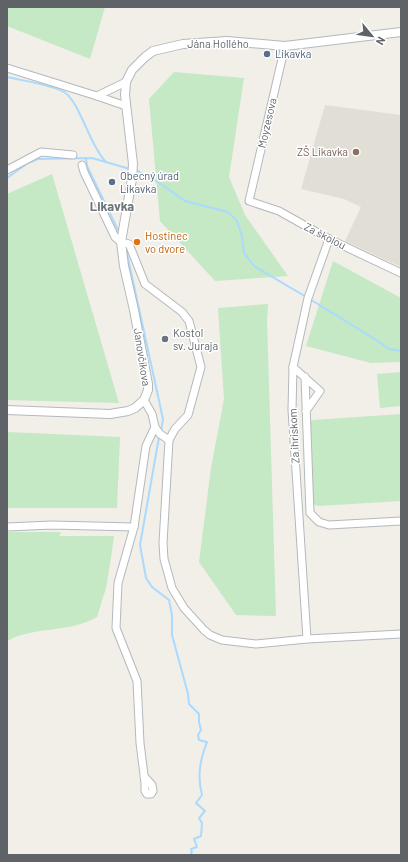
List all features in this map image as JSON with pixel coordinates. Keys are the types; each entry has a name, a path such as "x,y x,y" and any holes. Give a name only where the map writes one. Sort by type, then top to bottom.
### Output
{"street":[{"name":"Jána Hollého","path":"126,82 132,70 144,57 153,51 169,46 227,41 285,46 401,32"},
{"name":"Moyzesova","path":"249,201 285,46"},
{"path":"7,68 126,106"},
{"path":"96,96 126,82"},
{"name":"Janovčíkova","path":"126,82 124,95 133,164 121,242 124,266 148,384 148,390 144,400 152,414 155,427 160,434 169,440"},
{"path":"7,170 41,152 73,155"},
{"path":"82,165 115,237 121,242 129,244 145,284 182,312 189,321 201,367 188,415 175,429 169,440 163,542 164,559 172,588 184,608 204,630 210,635 222,640 256,644 307,639 401,634"},
{"name":"Za školou","path":"249,201 279,212 401,273"},
{"name":"Za ihriskom","path":"307,639 292,410 293,367 308,298 329,238"},
{"path":"293,367 320,391 306,411"},
{"path":"305,377 310,513 319,522 329,525 401,521"},
{"path":"7,410 110,414 135,408 144,400"},
{"path":"144,776 140,743 137,682 116,628 118,583 134,526 146,446 155,427"},
{"path":"7,527 52,525 134,526"}],"shaded area":[{"name":"ZŠ Likavka","path":"325,105 401,115 401,267 345,241 361,207 344,199 301,189"}],"green space":[{"path":"7,7 105,7 90,59 7,26"},
{"path":"174,72 244,78 229,177 245,215 288,276 215,281 160,221 149,99"},
{"path":"52,174 119,403 7,400 7,194"},
{"path":"333,261 401,298 401,362 371,363 306,346"},
{"path":"268,304 267,320 276,616 236,615 199,562 211,468 224,399 218,308"},
{"path":"401,372 401,406 380,408 377,374"},
{"path":"401,414 401,501 318,506 313,504 310,499 309,423 313,420"},
{"path":"7,432 120,437 117,508 7,508"},
{"path":"7,532 61,532 59,536 114,536 106,588 97,617 86,622 64,628 29,633 7,641"}],"waterway":[{"path":"7,77 58,89 70,97 80,114 99,154 105,161"},
{"name":"Likavka","path":"7,178 28,163 38,159 92,158 130,169"},
{"path":"86,159 87,166 119,232"},
{"name":"Likavka","path":"135,170 164,186 185,201 228,212 237,221 242,236 244,253 254,266 389,349 401,351"},
{"path":"126,249 163,419 161,431"},
{"path":"159,437 140,545 146,578 152,587 169,600 172,615 172,635 188,694 189,704 199,714 201,730 198,735 199,740 207,742 200,768 200,788 202,795 196,803 205,811 199,818 202,823 201,836 194,839 197,847 191,849 192,852 190,855"}],"place":[{"name":"Likavka","path":"267,54"},
{"name":"ZŠ Likavka","path":"356,152"},
{"name":"Obecný úrad Likavka","path":"112,182"},
{"name":"Hostinec vo dvore","path":"137,242"},
{"name":"Kostol sv. Juraja","path":"165,339"}],"district":[{"name":"Likavka","path":"112,206"}]}
